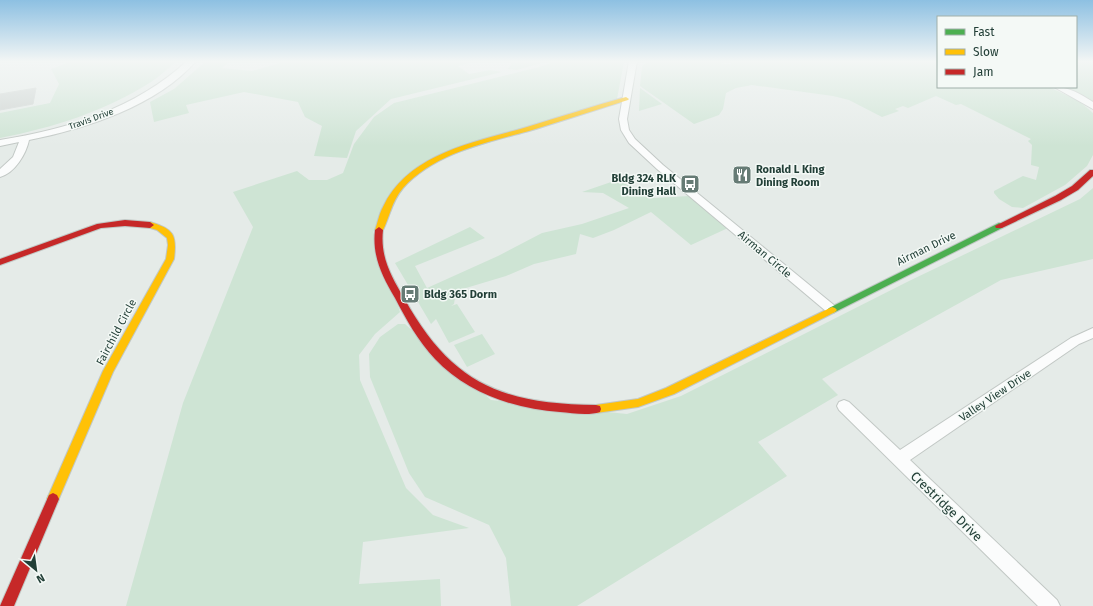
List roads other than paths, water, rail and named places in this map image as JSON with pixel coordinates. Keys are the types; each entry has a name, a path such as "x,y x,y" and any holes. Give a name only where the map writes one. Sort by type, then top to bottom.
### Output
{"street":[{"name":"Travis Drive","path":"0,143 74,126 127,106 156,89"},
{"path":"628,89 626,99 456,150 413,174 395,192 384,210 380,222 378,234 379,258 408,315 420,335 438,358 479,387 520,402 565,408 624,406 648,400 680,387 831,309"},
{"path":"1063,89 1077,95 1093,106"},
{"name":"Airman Circle","path":"626,99 624,124 628,136 636,145 831,309"},
{"path":"0,174 17,159 22,150 25,138"},
{"name":"Airman Drive","path":"831,309 1075,188 1093,172"},
{"name":"Fairchild Circle","path":"0,262 93,228 111,224 125,222 155,226 171,237 172,247 170,259 108,372 7,606"},
{"name":"Valley View Drive","path":"899,459 1075,341 1093,333"},
{"name":"Crestridge Drive","path":"844,406 1051,606"}],"place":[{"name":"Ronald L King Dining Room","path":"742,175"},
{"name":"Bldg 324 RLK Dining Hall","path":"690,184"},
{"name":"Bldg 365 Dorm","path":"410,294"}]}
